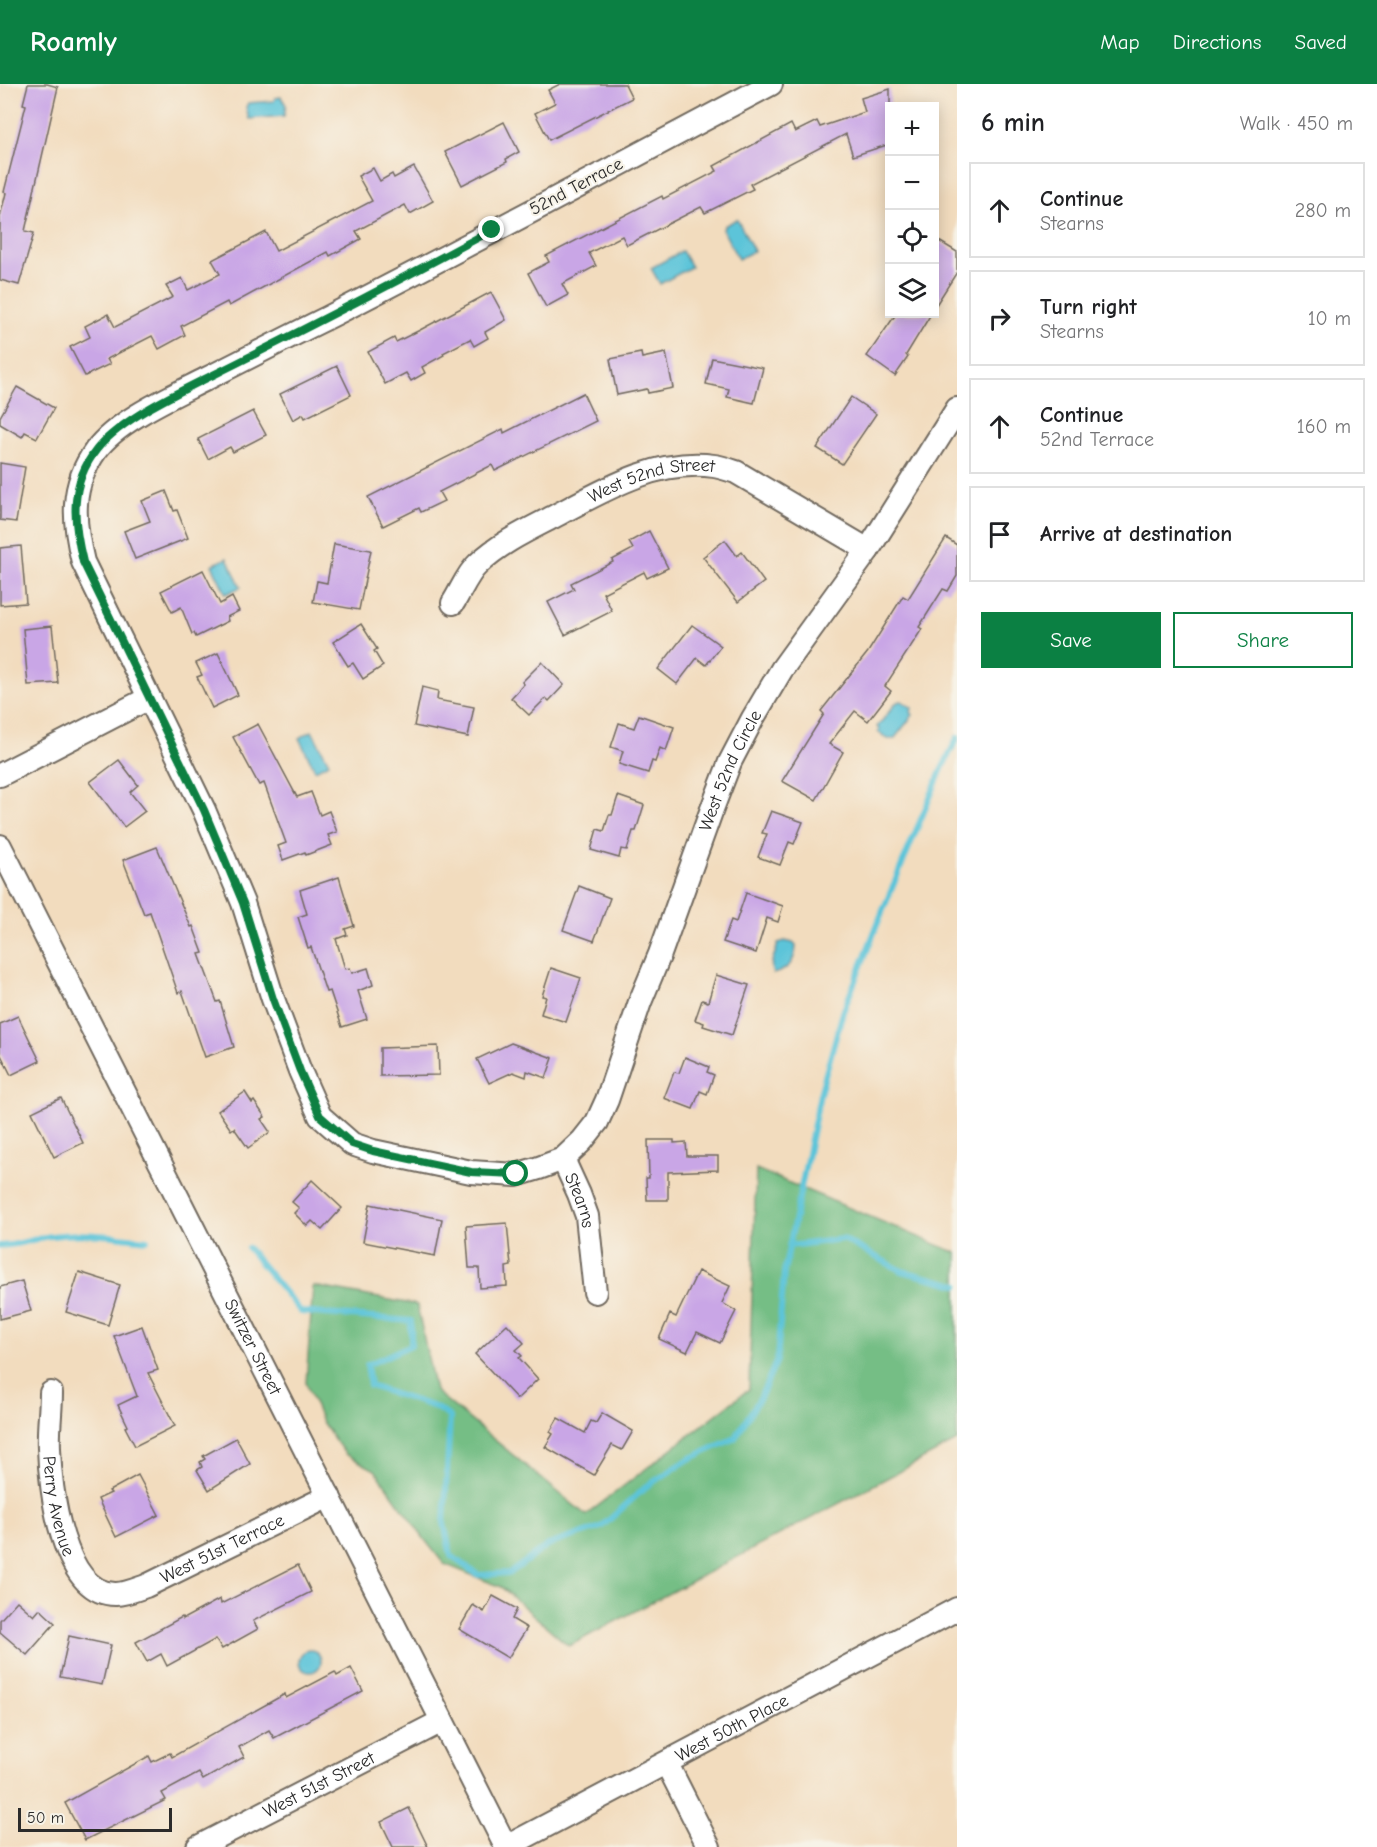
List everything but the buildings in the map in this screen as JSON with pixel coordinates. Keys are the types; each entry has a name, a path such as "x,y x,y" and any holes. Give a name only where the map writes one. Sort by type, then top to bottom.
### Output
{"street":[{"name":"52nd Terrace","path":"81,478 97,449 120,427 166,399 405,278 771,84"},
{"name":"West 52nd Circle","path":"563,1159 582,1141 597,1122 607,1100 640,1002 660,954 730,762 748,727 782,669 868,550 957,409"},
{"name":"West 52nd Street","path":"453,603 476,566 495,550 524,532 628,479 683,466 714,466 736,472 868,550"},
{"name":"Stearns","path":"81,478 74,511 76,535 83,562 204,810 243,903 273,999 320,1116 352,1144 405,1159 471,1172 516,1174 563,1159 587,1216 595,1292"},
{"path":"0,775 149,699"},
{"name":"Switzer Street","path":"2,857 506,1847"},
{"name":"Perry Avenue","path":"51,1393 48,1445 50,1480 64,1543 80,1572 94,1589 115,1595"},
{"name":"West 51st Terrace","path":"115,1595 146,1586 328,1496"},
{"name":"West 50th Place","path":"506,1847 957,1610"},
{"name":"West 51st Street","path":"198,1847 441,1721"},
{"path":"667,1764 708,1847"}],"green space":[{"path":"756,1169 957,1253 957,1441 569,1646 501,1587 444,1564 375,1470 345,1454 322,1422 306,1383 313,1286 417,1305 435,1391 586,1515 749,1389"}],"water":[{"path":"281,97 286,105 284,116 249,119 246,107 248,103 274,101 275,98"},
{"path":"737,219 754,251 738,259 723,230 724,226"},
{"path":"682,251 691,267 660,284 651,268"},
{"path":"227,558 241,587 226,594 212,565"},
{"path":"902,701 912,708 913,715 894,739 888,739 878,732 877,727 897,702"},
{"path":"312,731 329,763 315,770 299,738"},
{"path":"785,941 796,946 794,957 787,968 773,974 772,963 778,943"},
{"path":"310,1650 318,1653 321,1661 318,1669 310,1672 302,1669 299,1661 302,1653"}],"waterway":[{"path":"248,1248 301,1312 411,1321 411,1345 367,1365 370,1386 435,1407 450,1417 444,1523 451,1556 478,1575 510,1573 548,1545 601,1527 647,1486 689,1459 735,1438 761,1396 777,1360 784,1272 820,1094 843,1012 883,910 957,738"},
{"path":"0,1246 75,1234 147,1240"},
{"path":"789,1246 843,1239 902,1271 957,1285"}],"route":[{"path":"492,230 405,278 166,399 120,427 97,449 81,478 74,511 76,535 83,562 204,810 243,903 273,999 320,1116 352,1144 373,1151 471,1172 516,1174"}]}
